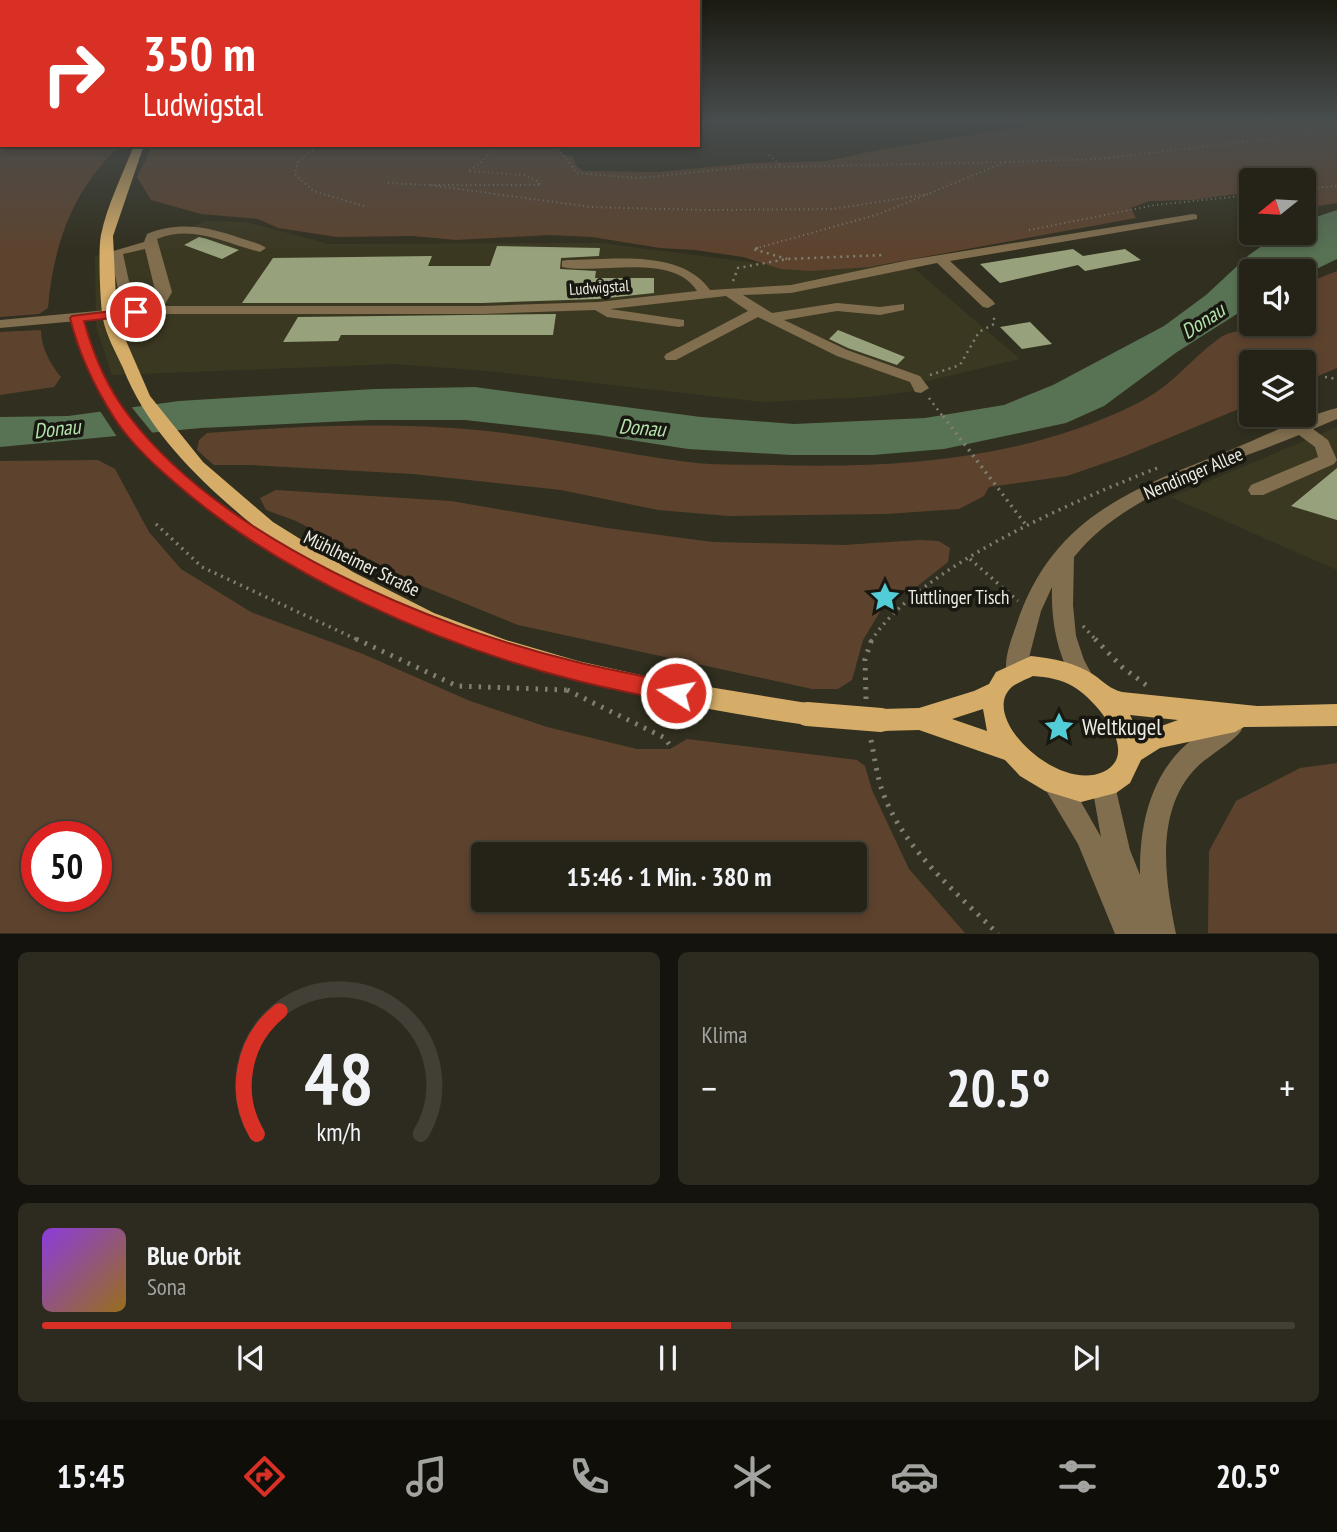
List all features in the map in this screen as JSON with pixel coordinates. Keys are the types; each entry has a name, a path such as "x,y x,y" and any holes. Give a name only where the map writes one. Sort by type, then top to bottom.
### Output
{"main road":[{"path":"116,172 123,164"},
{"path":"75,300 78,325"},
{"name":"Mühlheimer Straße","path":"176,474 213,507 268,543 335,581 419,619 504,649 572,681 807,714 876,729 919,719 995,692"},
{"path":"1031,666 1048,667 1084,680 1106,698 1120,715 1128,734 1130,753 1122,773 1104,786 1081,788 1055,783 1031,769 1010,750 998,730 992,710 995,692 1003,678 1016,670 1031,666"},
{"path":"1106,698 1141,706 1257,717 1337,715"},
{"path":"1130,753 1143,742 1179,731 1257,717"},
{"name":"Mühlheimer Straße","path":"919,719 1010,750"}],"street":[{"name":"Ludwigstal","path":"0,324 78,325 155,310 482,310 598,306 729,292 791,289 940,259 1193,217"},
{"path":"155,310 163,301 165,292 150,244 151,237 184,227 260,248"},
{"path":"150,244 116,252 126,300 165,292"},
{"path":"940,259 988,304"},
{"path":"567,264 659,267 674,270 691,275 706,295"},
{"path":"729,292 764,314 848,358 918,384"},
{"path":"598,306 607,313 679,323"},
{"path":"671,357 764,314 837,307 880,311 900,307"},
{"name":"Nendinger Allee","path":"1016,670 1030,609 1046,576 1085,530 1143,492 1337,413"},
{"path":"1257,490 1328,460 1322,444 1301,428"},
{"path":"1064,557 1061,619 1072,663 1084,680"},
{"path":"1162,933 1156,907 1152,846 1159,804 1176,772 1191,753 1209,738 1257,717"},
{"path":"1055,783 1087,835 1130,933"},
{"path":"1104,786 1117,850 1147,933"}],"path":[{"path":"298,164 295,174 313,191 367,207"},
{"path":"388,183 539,185 539,182 525,175 500,172 487,175 468,171 479,164"},
{"path":"570,164 577,173 638,178 781,166 916,164"},
{"path":"787,259 753,249 879,214 1001,164"},
{"path":"483,185 487,175"},
{"path":"429,184 591,207 702,210 833,209 929,194"},
{"path":"1316,188 1337,186"},
{"path":"1019,232 1155,205 1239,196"},
{"path":"729,292 738,268 787,259 883,255"},
{"path":"866,699 864,676 868,645 881,623 941,577 1027,525 918,384 960,365 979,332 994,324 994,310 988,304"},
{"path":"1325,377 1337,379"},
{"path":"156,524 202,567 457,685 572,681 620,718 665,738 669,744"},
{"path":"876,729 876,766 887,802 925,861 998,933"}],"shaded area":[{"path":"0,164 103,164 78,199 68,219 55,262 48,308 39,314 0,317"},
{"path":"144,164 575,164 583,171 658,172 745,164 1337,164 1337,203 1316,205 1316,168 1239,168 1239,194 1193,200 1149,201 1131,208 1136,218 869,267 810,271 781,269 743,257 592,237 549,235 456,240 412,236 337,237 278,228 258,219 201,214 151,200 137,177"},
{"path":"206,221 247,222 329,244 601,243 758,263 909,264 1020,359 911,385 914,391 869,397 762,402 487,371 395,364 112,375 96,326 95,256 176,233"},
{"path":"1337,271 1337,368 1316,377 1316,350 1239,350 1239,409 1125,456 1067,476 989,487 984,496 959,509 886,514 729,516 658,510 561,490 413,474 214,465 197,450 199,440 207,433 376,426 505,433 708,464 863,465 957,457 1049,438 1136,404 1161,389 1210,345 1239,331 1239,336 1316,336 1316,279"},
{"path":"41,330 47,355 61,377 54,387 0,395 0,332"},
{"path":"1337,427 1337,570 1171,497"},
{"path":"98,460 115,469 149,532 181,569 251,612 363,654 470,701 547,727 637,749 670,749 687,739 857,760 865,766 872,790 909,869 965,933 0,933 0,461"},
{"path":"276,490 451,501 607,528 713,542 844,545 919,540 939,541 950,548 948,562 915,588 886,602 863,640 852,680 838,689 812,689 518,625 415,583 296,521 266,510 260,498"},
{"path":"1337,763 1337,933 1208,933 1209,851 1236,801 1300,768"}],"water":[{"path":"1337,210 1337,259 1316,269 1316,259 1245,259 1263,245 1316,245 1316,217"},
{"name":"Donau","path":"1239,264 1239,313 1177,352 1104,406 1066,423 944,449 873,455 791,455 688,449 598,435 465,420 371,420 201,428 0,447 0,417 68,416 179,401 374,389 475,387 701,417 794,424 925,418 1004,405 1053,385 1164,326 1206,295"}],"pier":[{"path":"129,404 155,436 119,440 98,408"}],"building":[{"path":"199,237 239,250 222,259 184,245"},
{"path":"497,246 600,248 599,256 561,258 560,269 596,271 595,278 654,278 654,293 598,299 482,303 242,303 273,258 432,256 428,266 490,266"},
{"path":"1073,249 1083,256 1125,249 1141,260 1085,271 1078,265 1000,283 980,264"},
{"path":"556,314 553,335 341,335 338,341 283,342 298,317"},
{"path":"1030,322 1052,344 1022,349 1000,327"},
{"path":"838,330 905,357 897,365 848,348 829,339"},
{"path":"1337,468 1337,520 1291,506"}],"place":[{"name":"Tuttlinger Tisch","path":"885,597"},
{"name":"Weltkugel","path":"1059,727"}],"route":[{"path":"136,312 76,318 85,351 98,379 122,418 157,458 213,507 268,543 335,581 419,619 576,671 676,693"}]}
